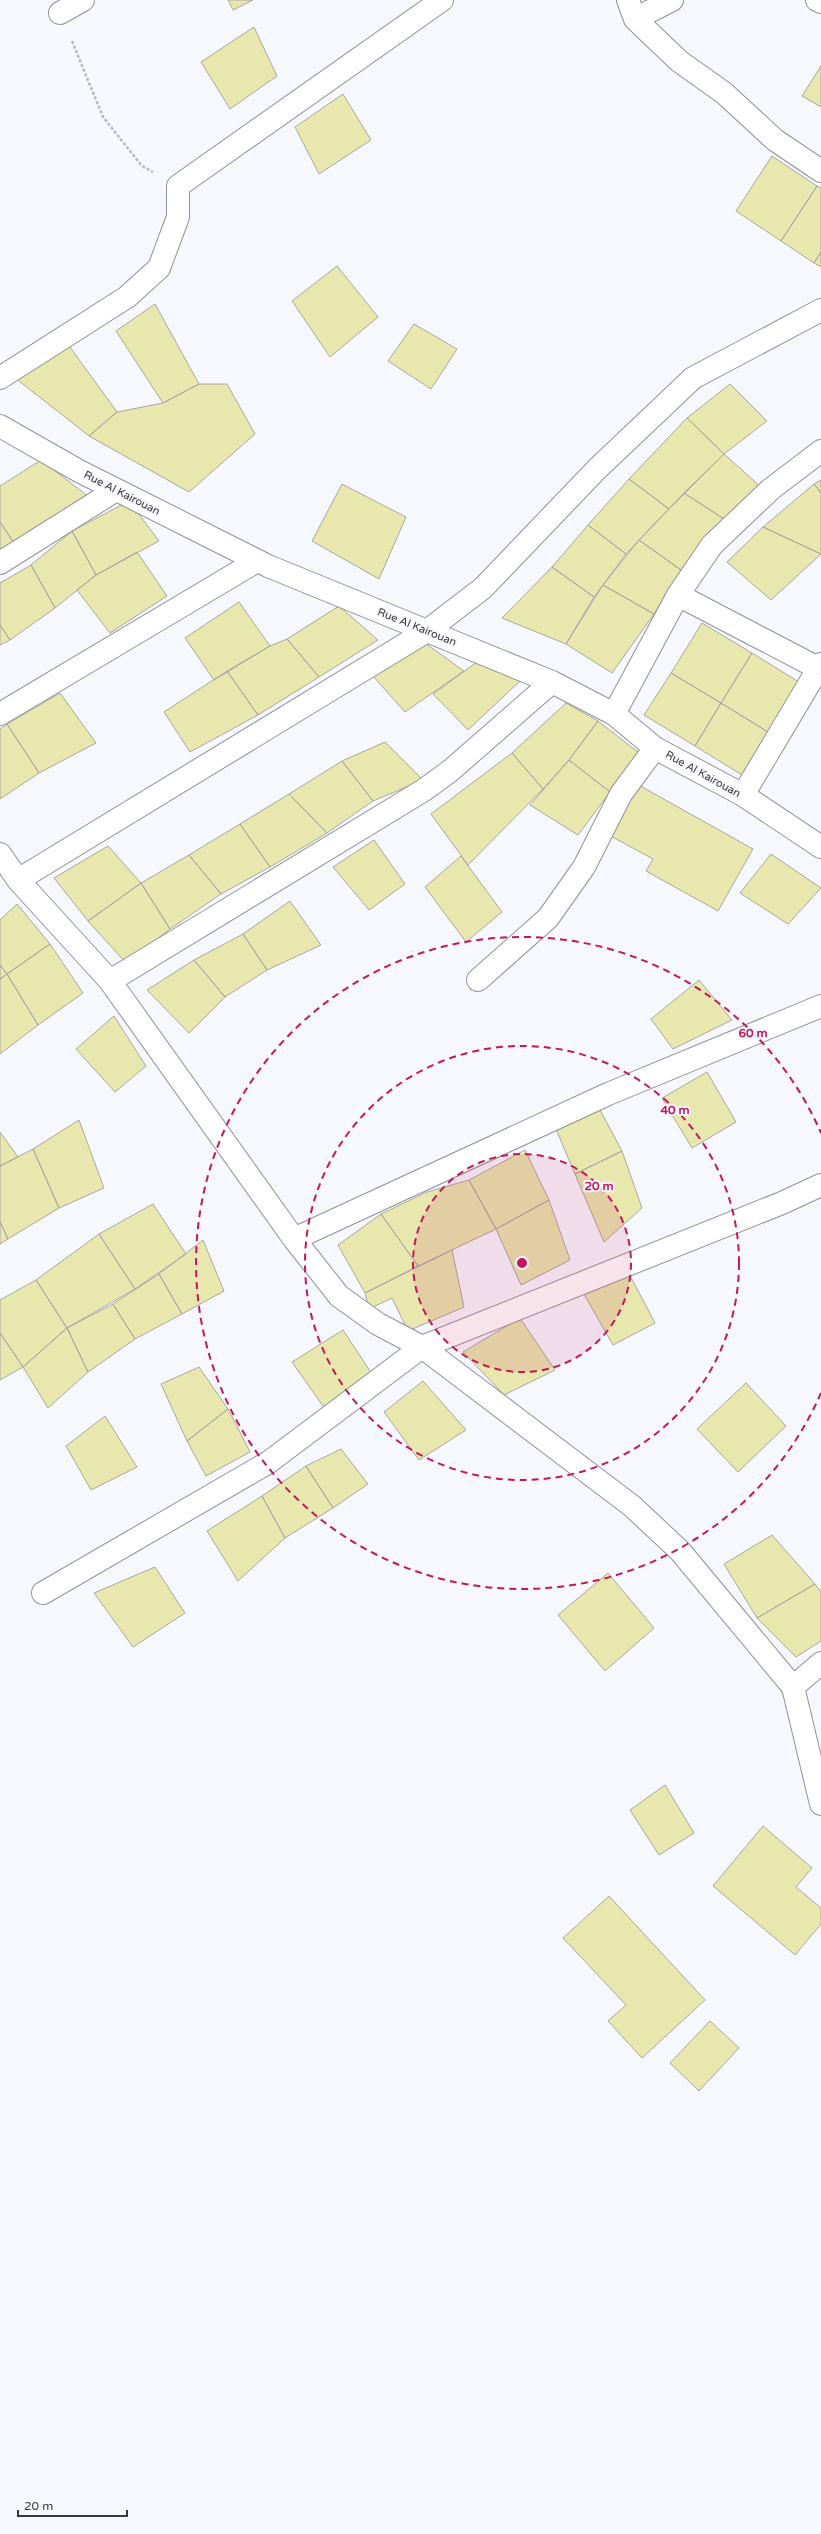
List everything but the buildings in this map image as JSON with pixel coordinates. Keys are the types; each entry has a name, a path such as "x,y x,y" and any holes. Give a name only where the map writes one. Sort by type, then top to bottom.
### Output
{"street":[{"path":"60,13 83,0"},
{"path":"0,378 126,297 159,268 178,217 178,186 442,0"},
{"path":"672,0 632,9 679,61 724,93 775,140 821,171"},
{"path":"817,0 821,2"},
{"path":"18,880 427,631 483,588 597,469 693,378 821,310"},
{"name":"Rue Al Kairouan","path":"0,426 116,490 257,561 552,682 614,714 655,748 743,795 821,847"},
{"path":"614,714 678,595 712,545 770,489 821,451"},
{"path":"0,564 116,490"},
{"path":"0,714 257,561"},
{"path":"678,595 819,666 743,795"},
{"path":"110,981 424,790 450,771 552,682"},
{"path":"478,980 548,918 584,867 621,794 655,748"},
{"path":"0,854 18,880 110,981 294,1240 339,1296 378,1324 422,1347 632,1506 680,1551 793,1687 821,1804"},
{"path":"294,1240 608,1094 821,1006"},
{"path":"43,1593 269,1462 422,1347 782,1203 821,1185"},
{"path":"793,1687 821,1663"}],"path":[{"path":"60,13 103,117 142,166 178,186"}]}
